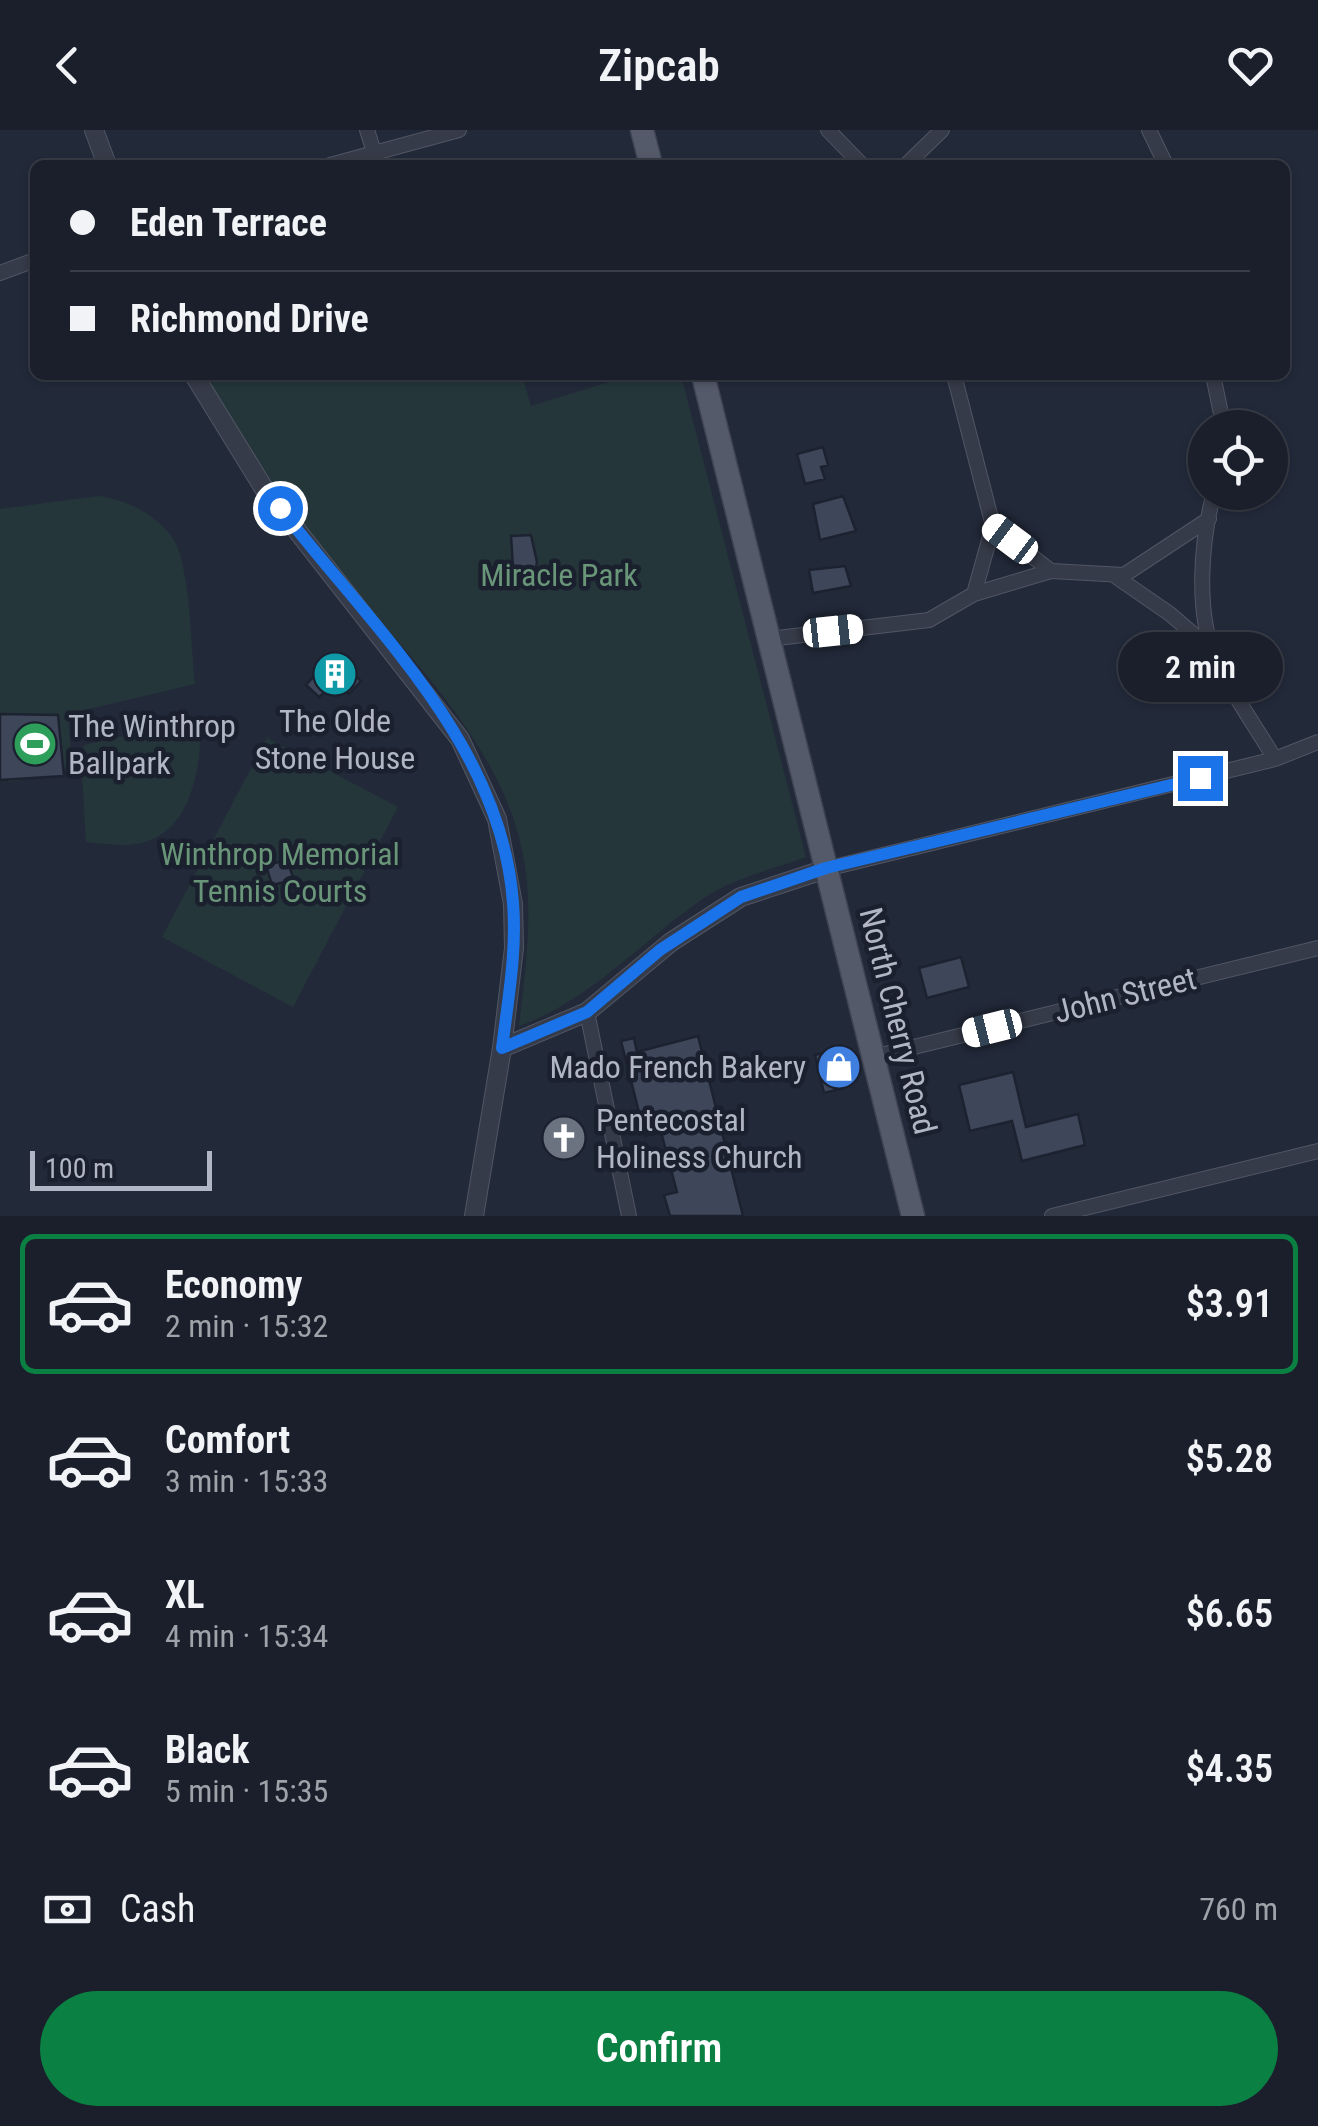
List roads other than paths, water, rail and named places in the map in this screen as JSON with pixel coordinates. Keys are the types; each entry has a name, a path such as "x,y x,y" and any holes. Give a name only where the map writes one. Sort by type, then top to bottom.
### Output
{"main road":[{"path":"642,130 650,160"},
{"name":"North Cherry Road","path":"704,380 914,1216"}],"street":[{"path":"94,130 105,160"},
{"path":"366,130 374,152"},
{"path":"347,160 460,130"},
{"path":"828,130 857,160"},
{"path":"911,160 942,130"},
{"path":"1148,130 1163,160"},
{"path":"0,273 30,262"},
{"path":"197,380 263,487 435,704 481,778 501,833 514,904 514,948 474,1216"},
{"path":"955,380 993,526 974,594"},
{"path":"1215,380 1221,410"},
{"path":"1211,510 1204,616 1213,652 1275,759"},
{"path":"769,639 929,620 974,594 1051,571 1124,575 1155,558 1209,518"},
{"path":"993,526 1051,571"},
{"path":"1114,575 1170,614 1213,652"},
{"path":"502,1048 587,1012 660,950 735,900 826,868 1275,759 1318,742"},
{"name":"John Street","path":"873,1057 1318,948"},
{"path":"587,1012 629,1216"},
{"path":"1052,1216 1318,1152"}],"place":[{"name":"The Olde Stone House","path":"335,674"},
{"name":"The Winthrop Ballpark","path":"35,744"},
{"name":"Mado French Bakery","path":"839,1067"},
{"name":"Pentecostal Holiness Church","path":"564,1138"}],"park label":[{"name":"Miracle Park","path":"559,575"},
{"name":"Winthrop Memorial Tennis Courts","path":"280,872"}]}
